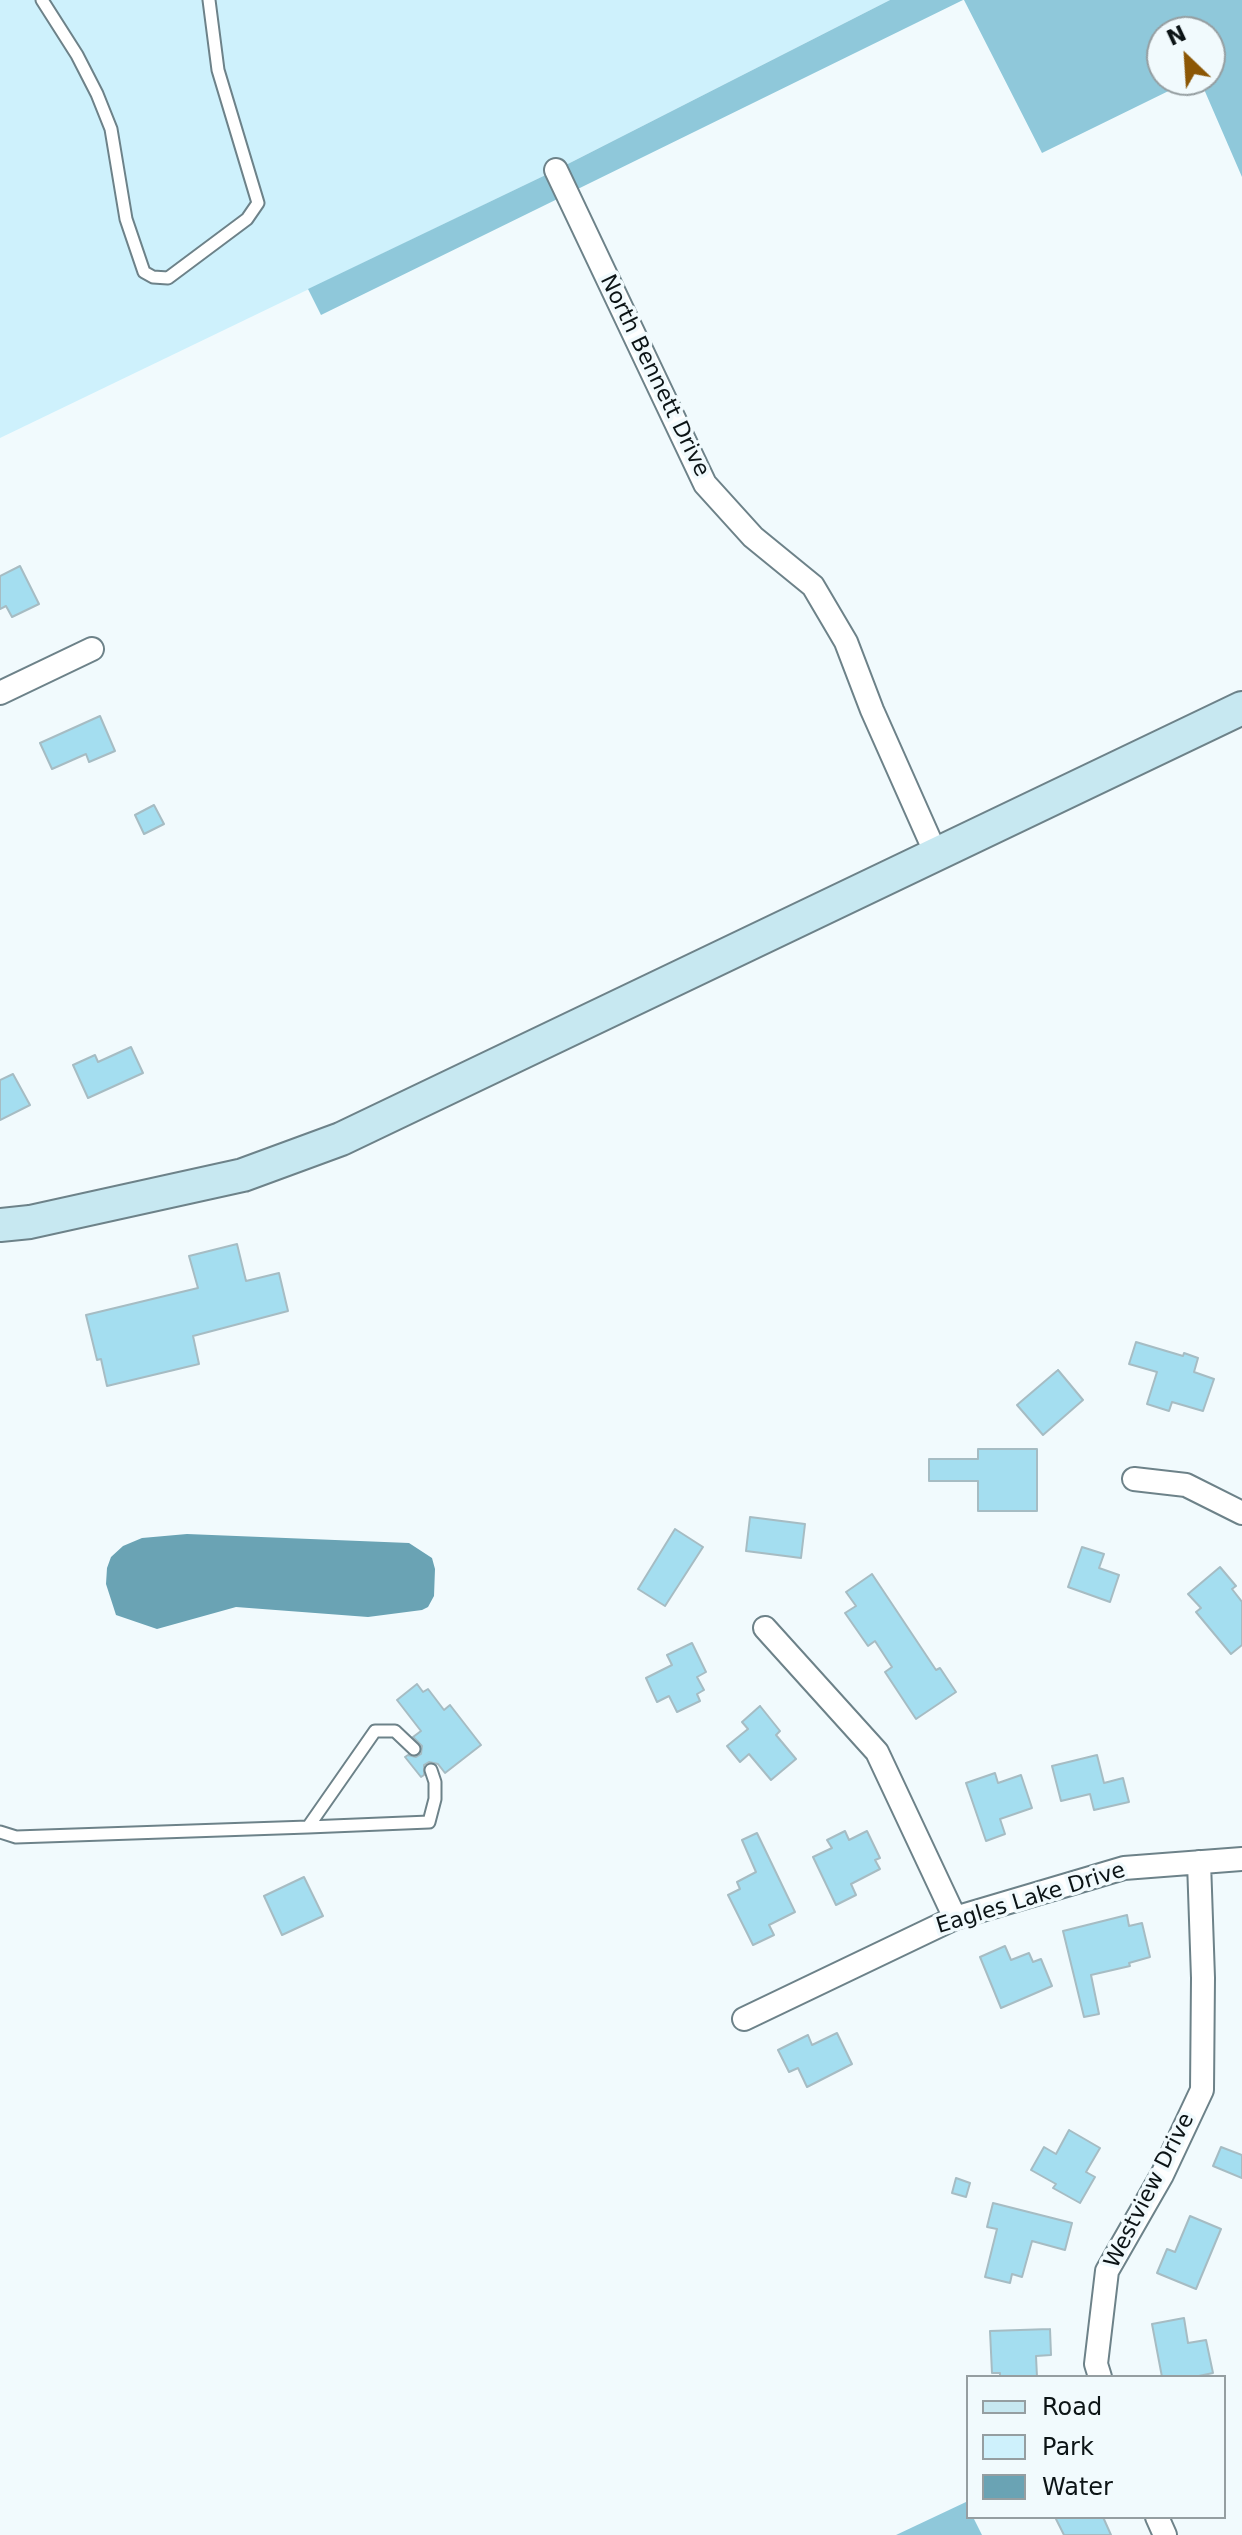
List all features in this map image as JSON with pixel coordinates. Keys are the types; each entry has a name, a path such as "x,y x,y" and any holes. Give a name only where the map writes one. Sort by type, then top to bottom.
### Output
{"main road":[{"path":"0,1225 30,1222 243,1175 287,1161 355,1132 1242,708"}],"street":[{"name":"North Bennett Drive","path":"556,170 705,484 753,537 813,586 846,642 872,710 936,854"},
{"path":"0,693 92,649"},
{"path":"1134,1479 1186,1485 1242,1513"},
{"path":"765,1628 877,1752 955,1918"},
{"name":"Eagles Lake Drive","path":"744,2019 955,1918 1124,1868 1242,1859"},
{"name":"Westview Drive","path":"1099,2375 1096,2364 1107,2271 1162,2175 1202,2090 1203,1978 1199,1862"}],"lane":[{"path":"42,0 84,68 111,129 126,219 144,272 153,277 168,278 247,219 258,203 218,70 209,0"},
{"path":"308,1827 375,1731 395,1731 414,1749"},
{"path":"0,1832 16,1837 429,1822 435,1799 431,1770"}],"green space":[{"path":"0,0 890,0 556,170 0,438"}],"shaded area":[{"path":"890,0 963,0 321,315 308,289 556,170"},
{"path":"964,0 1242,0 1242,177 1207,96 1226,96 1226,16 1146,16 1146,96 1158,96 1042,153"},
{"path":"966,2502 966,2519 974,2519 982,2535 896,2535"}],"water":[{"path":"187,1534 409,1543 432,1558 435,1569 434,1596 428,1607 422,1610 368,1617 236,1607 157,1629 116,1615 106,1584 111,1557 123,1546 142,1538"}],"building":[{"path":"20,566 39,604 12,617 6,606 0,609 0,576"},
{"path":"100,716 115,751 89,762 86,754 52,769 40,743"},
{"path":"154,805 164,824 144,834 135,815"},
{"path":"131,1047 143,1073 88,1098 73,1065 95,1055 98,1062"},
{"path":"13,1074 30,1105 0,1120 0,1080"},
{"path":"237,1244 246,1281 279,1273 288,1311 193,1336 199,1364 107,1386 86,1315 198,1288 189,1256"},
{"path":"1136,1342 1198,1358 1194,1372 1214,1379 1203,1411 1172,1402 1169,1411 1147,1404 1157,1372 1129,1364"},
{"path":"1058,1370 1083,1400 1043,1435 1017,1405"},
{"path":"978,1449 1037,1449 1037,1511 978,1511 978,1481 929,1481 929,1459 978,1459"},
{"path":"750,1517 805,1524 801,1558 746,1551"},
{"path":"675,1529 703,1547 665,1606 638,1589"},
{"path":"1082,1547 1104,1554 1099,1568 1119,1575 1110,1602 1068,1587"},
{"path":"1220,1567 1236,1586 1232,1589 1242,1602 1242,1645 1231,1654 1196,1612 1201,1608 1188,1594"},
{"path":"872,1574 936,1670 940,1668 956,1692 916,1719 885,1672 892,1667 875,1641 868,1646 845,1613 856,1606 846,1592"},
{"path":"692,1643 706,1672 697,1677 704,1690 697,1694 700,1701 677,1712 669,1696 657,1702 646,1678 672,1665 667,1655"},
{"path":"417,1684 423,1692 428,1689 444,1710 450,1705 481,1745 445,1773 438,1764 429,1762 424,1765 424,1775 421,1777 405,1757 421,1754 422,1746 413,1737 421,1731 397,1700"},
{"path":"760,1706 780,1731 776,1735 796,1759 771,1780 749,1754 740,1762 727,1746 748,1729 742,1722"},
{"path":"1097,1755 1104,1783 1123,1778 1129,1802 1094,1810 1090,1794 1061,1801 1052,1766"},
{"path":"995,1773 998,1783 1021,1775 1032,1808 1000,1819 1005,1834 986,1841 966,1783"},
{"path":"845,1831 849,1840 867,1831 880,1858 875,1860 880,1869 851,1884 856,1895 836,1905 813,1857 832,1848 827,1840"},
{"path":"757,1833 795,1912 769,1925 774,1935 753,1945 728,1895 740,1889 737,1882 756,1872 742,1840"},
{"path":"304,1877 323,1916 282,1935 264,1896"},
{"path":"1127,1915 1129,1926 1142,1923 1150,1957 1129,1963 1130,1966 1091,1975 1099,2014 1084,2017 1063,1931"},
{"path":"1005,1946 1011,1960 1029,1953 1033,1962 1041,1959 1052,1986 1001,2008 980,1957"},
{"path":"837,2033 852,2064 807,2087 798,2068 789,2072 778,2050 808,2035 812,2045"},
{"path":"1069,2130 1100,2148 1086,2172 1095,2177 1080,2203 1053,2188 1056,2184 1031,2170 1044,2147 1056,2154"},
{"path":"1221,2147 1242,2155 1242,2178 1213,2166"},
{"path":"956,2178 970,2183 966,2197 952,2193"},
{"path":"993,2203 1072,2223 1065,2250 1032,2241 1022,2277 1012,2274 1010,2283 985,2277 997,2229 987,2227"},
{"path":"1190,2216 1221,2229 1196,2289 1157,2273 1167,2249 1175,2252"},
{"path":"1184,2318 1188,2343 1206,2340 1213,2373 1162,2375 1152,2324"},
{"path":"1050,2329 1051,2355 1036,2356 1037,2375 992,2373 990,2331"},
{"path":"1056,2519 1104,2519 1111,2535 1064,2535"}]}
